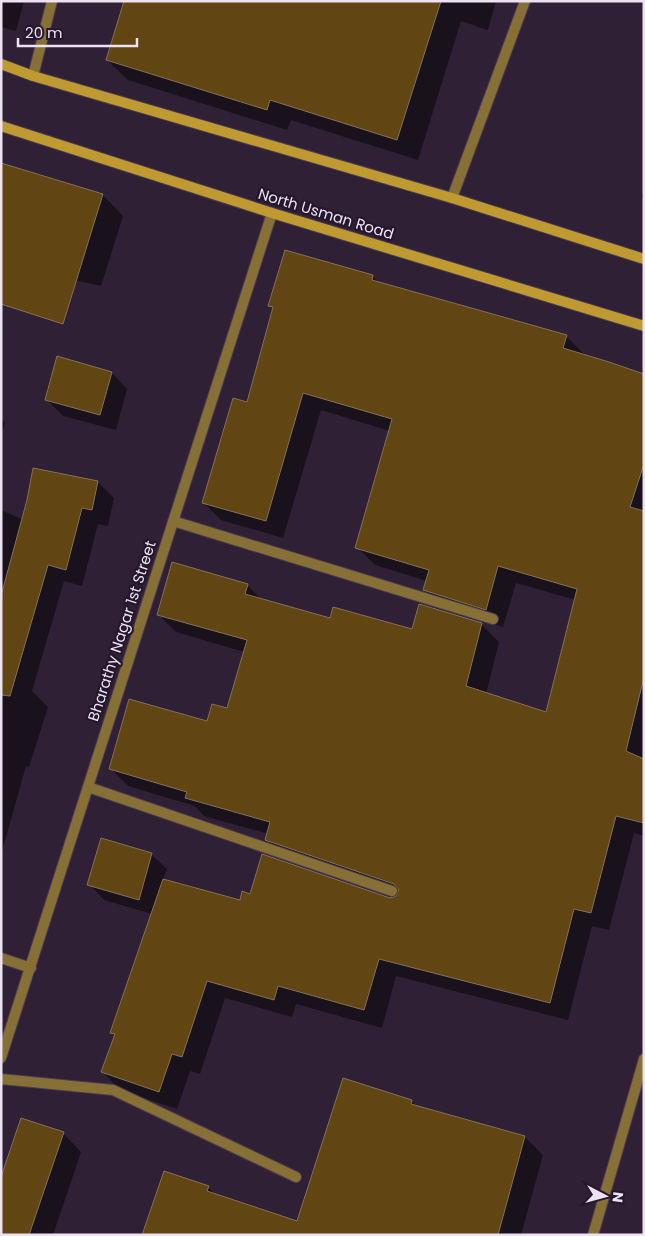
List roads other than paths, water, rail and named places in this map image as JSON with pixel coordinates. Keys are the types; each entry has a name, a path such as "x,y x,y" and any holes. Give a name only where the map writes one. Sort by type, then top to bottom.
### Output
{"main road":[{"path":"1,64 34,76 452,198 644,259"},
{"name":"North Usman Road","path":"1,126 272,213 644,326"}],"street":[{"path":"34,76 52,1"},
{"path":"452,198 525,1"},
{"name":"Bharathy Nagar 1st Street","path":"1,1058 272,213"},
{"path":"173,521 493,619"},
{"path":"88,787 392,892"},
{"path":"1,958 30,968"},
{"path":"593,1235 644,1059"},
{"path":"1,1079 113,1090 296,1177"}]}
